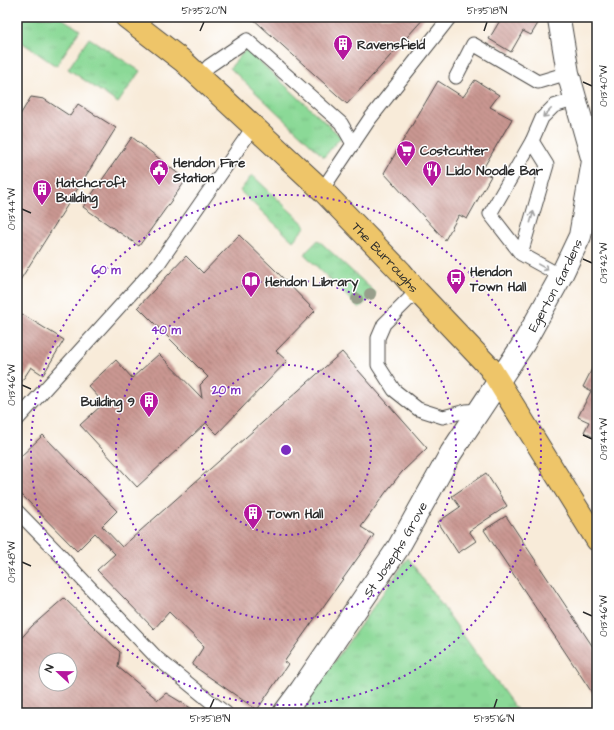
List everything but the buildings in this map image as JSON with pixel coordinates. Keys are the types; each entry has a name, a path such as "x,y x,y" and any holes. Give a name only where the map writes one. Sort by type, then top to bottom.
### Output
{"main road":[{"name":"The Burroughs","path":"126,17 200,76 322,190 490,368 597,540"}],"street":[{"name":"Egerton Gardens","path":"498,382 524,343 561,276 580,236 593,161 568,73 560,17"},
{"name":"St Josephs Grove","path":"284,713 398,548 451,453 498,382"}],"lane":[{"path":"322,190 369,120 450,17"},
{"path":"200,76 209,66 247,40 342,123 353,144"},
{"path":"456,77 473,44 538,82 568,73"},
{"path":"561,276 521,254 490,214 532,141 542,118 554,106 576,99"},
{"path":"17,420 159,263 254,126"},
{"path":"521,254 547,165 532,141"},
{"path":"417,291 384,324 378,338 378,365 394,390 418,409 442,417 466,411 480,410"},
{"path":"17,511 157,658 210,702 226,713"}],"green space":[{"path":"25,17 60,17 80,30 56,66 17,39 17,29"},
{"path":"89,38 140,71 118,103 68,69"},
{"path":"246,49 341,137 324,157 230,68"},
{"path":"252,175 306,226 293,241 240,191"},
{"path":"318,240 376,293 359,308 304,254"},
{"path":"408,558 519,713 298,713"}],"place":[{"name":"Ravensfield","path":"343,61"},
{"name":"Costcutter","path":"406,167"},
{"name":"Hendon Fire Station","path":"159,186"},
{"name":"Lido Noodle Bar","path":"432,187"},
{"name":"Hatchcroft Building","path":"42,206"},
{"name":"Hendon Town Hall","path":"456,295"},
{"name":"Hendon Library","path":"251,298"},
{"name":"Building 9","path":"149,418"},
{"name":"Town Hall","path":"253,530"}]}
